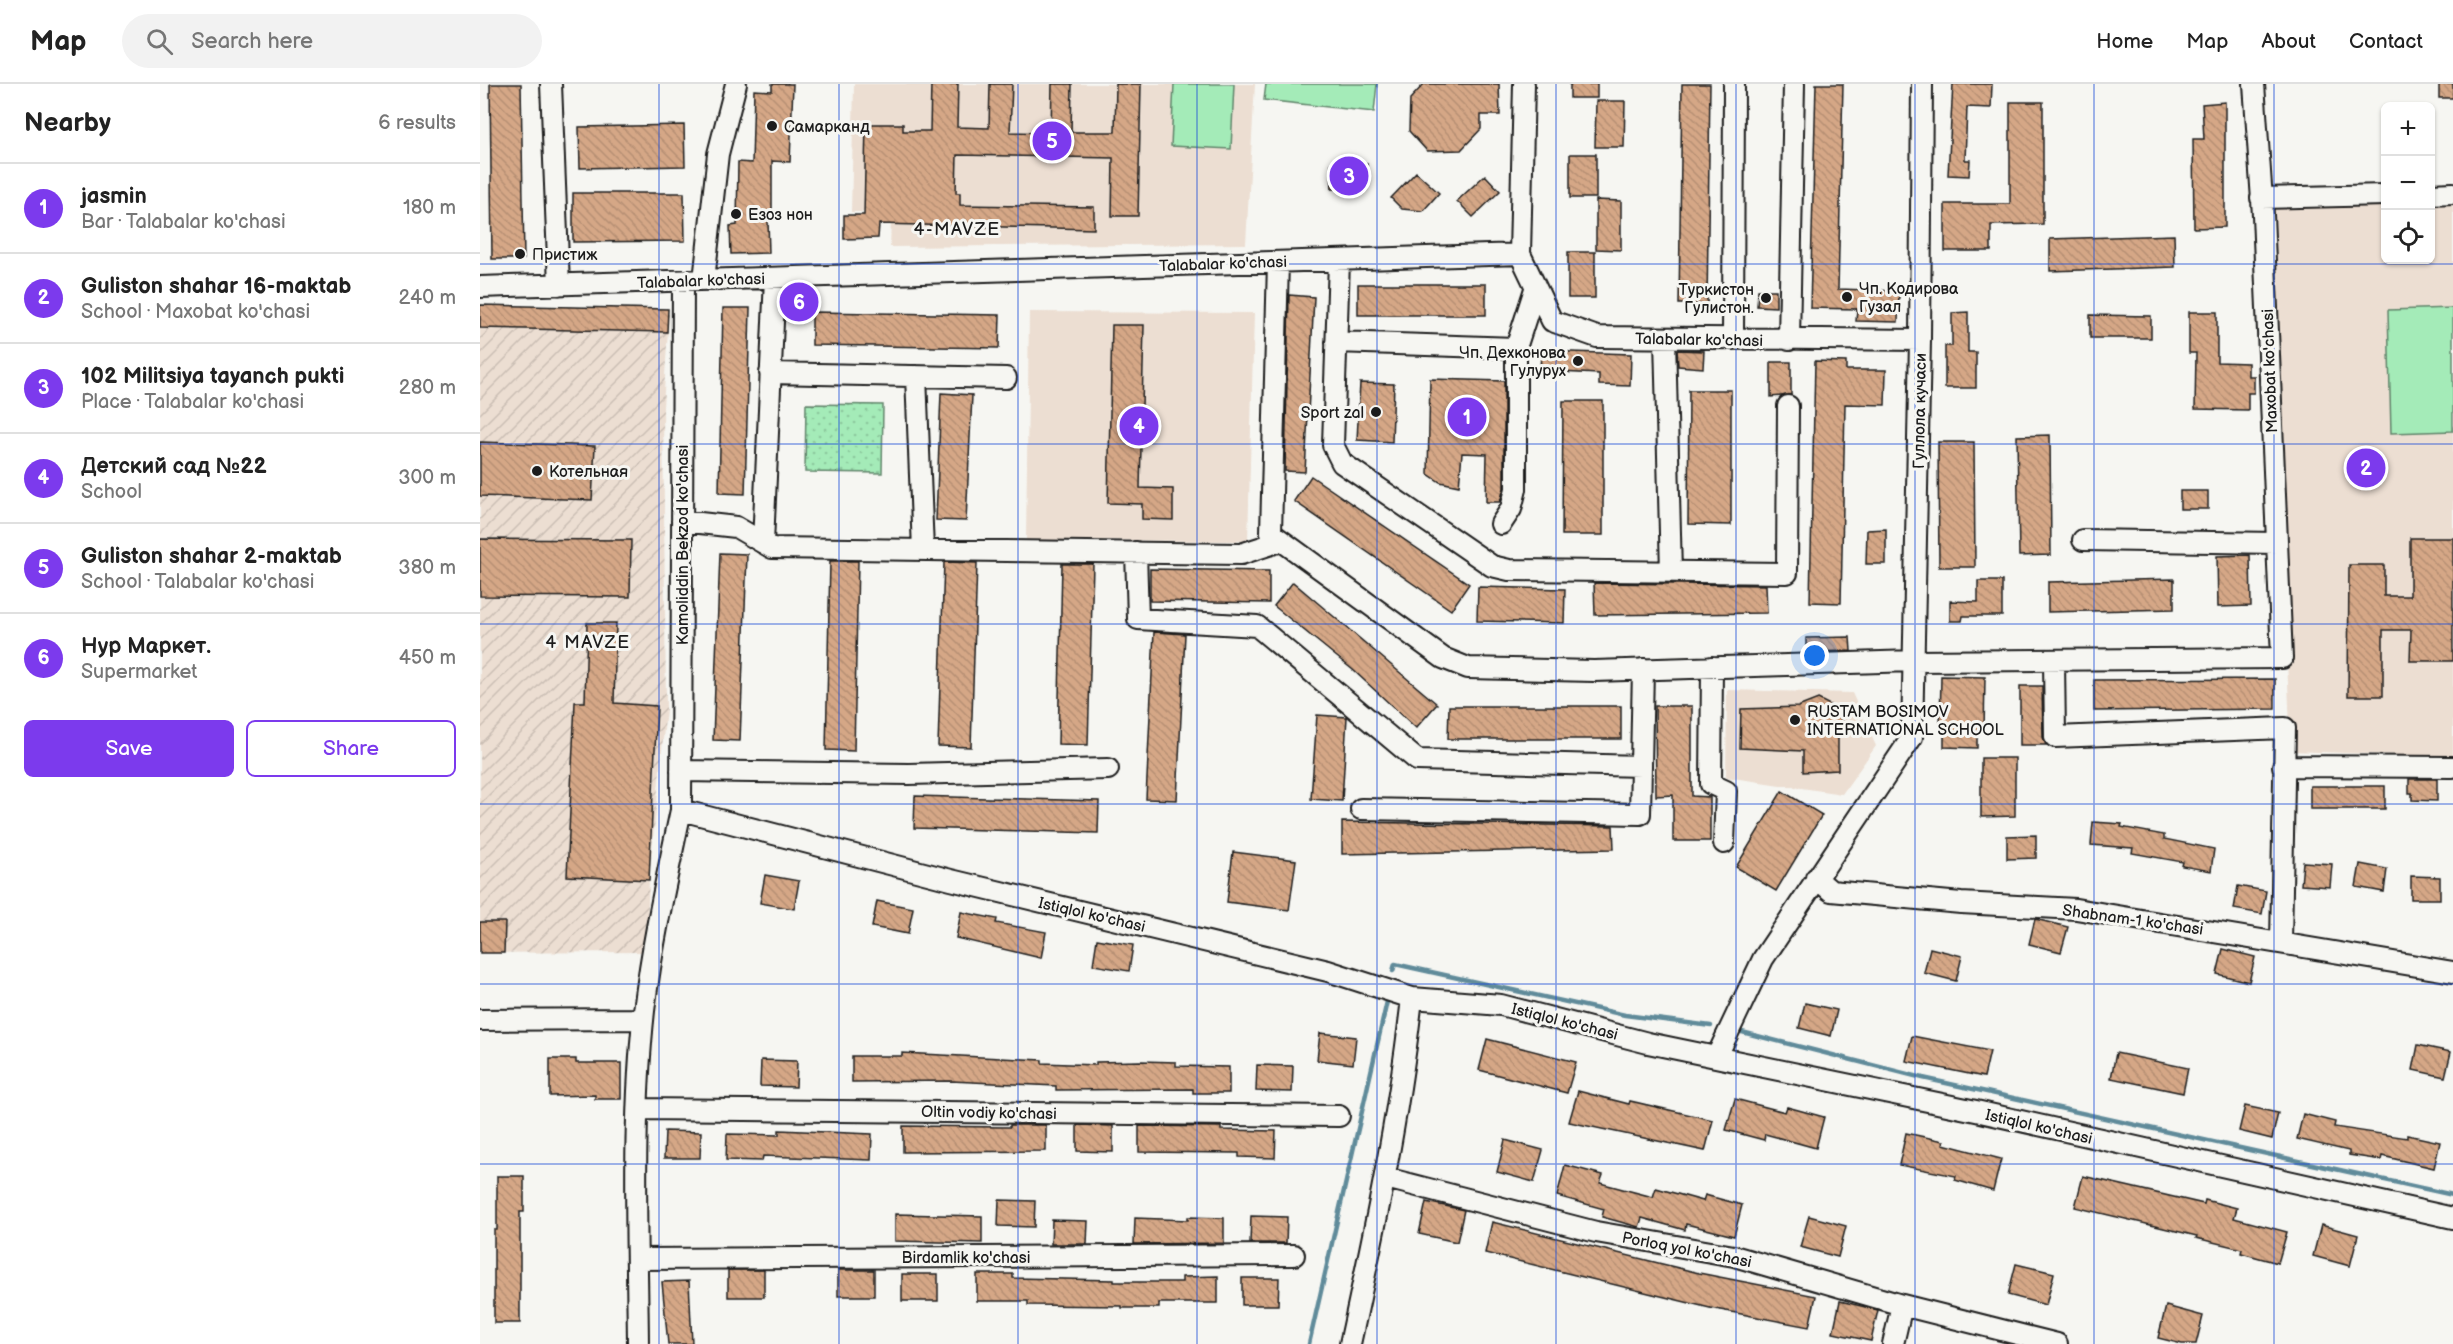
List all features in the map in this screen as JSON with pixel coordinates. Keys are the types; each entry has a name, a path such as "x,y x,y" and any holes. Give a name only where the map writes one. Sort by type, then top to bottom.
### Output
{"street":[{"path":"551,84 559,285"},
{"path":"704,280 718,154 736,84"},
{"path":"1520,254 1524,84"},
{"path":"1733,339 1734,84"},
{"path":"1789,340 1794,84"},
{"name":"Гуллола кучаси","path":"1816,878 1912,737 1920,340 1922,84"},
{"name":"Maxobat ko'chasi","path":"2054,660 2282,658 2254,84"},
{"path":"2435,194 2453,193"},
{"path":"2261,198 2381,195"},
{"name":"Talabalar ko'chasi","path":"480,287 1520,254 1552,321 1597,337 1920,340"},
{"path":"1339,260 1333,446 1342,464 1492,566 1509,570 1786,573 1788,406"},
{"path":"1278,262 1271,533 1443,658 1468,668 1643,669 1913,661 2054,660 2055,737 2285,728 2281,943"},
{"path":"763,543 775,278"},
{"name":"Kamoliddin Bekzod ko'chasi","path":"638,1344 638,1109 644,1019 664,889 681,810 683,281"},
{"path":"1501,524 1511,509 1516,489 1516,348 1535,289"},
{"path":"1665,339 1671,572"},
{"path":"1336,342 1516,348"},
{"path":"770,373 1006,378"},
{"path":"916,376 923,550"},
{"path":"682,521 736,527 772,548 1241,554 1281,541"},
{"path":"2083,540 2277,543"},
{"path":"1136,552 1138,619 1257,626 1417,760 1641,766"},
{"path":"1712,667 1712,784 1726,791 1724,843"},
{"path":"1361,809 1640,814 1643,669"},
{"path":"2283,766 2453,767"},
{"path":"681,771 909,774 1108,769"},
{"name":"Istiqlol ko'chasi","path":"681,810 951,880 1328,971 1412,998 1501,1005 1648,1043 1718,1056 2453,1218"},
{"path":"1718,1056 1763,959 1816,878"},
{"name":"Shabnam-1 ko'chasi","path":"1816,878 1830,891 1961,903 2076,909 2453,972"},
{"path":"1350,1344 1386,1178 1403,1080 1412,998"},
{"path":"480,1020 644,1019"},
{"name":"Oltin vodiy ko'chasi","path":"638,1109 1340,1116"},
{"name":"Porloq yol ko'chasi","path":"1386,1178 1596,1232 1734,1256 1902,1305 2047,1343"},
{"name":"Birdamlik ko'chasi","path":"637,1259 1294,1255"},
{"path":"1893,1344 1902,1305"}],"shaded area":[{"path":"854,84 1255,84 1246,244 890,247 891,221 880,212 851,212"},
{"path":"2435,205 2453,205 2453,757 2291,751 2267,209 2381,206 2381,264 2435,264"},
{"path":"1029,312 1254,313 1248,541 1026,540"},
{"path":"480,313 669,314 663,407 666,709 649,880 646,952 480,953"},
{"name":"RUSTAM BOSIMOV INTERNATIONAL SCHOOL","path":"1727,690 1852,693 1876,746 1842,794 1726,777"}],"green space":[{"path":"1174,84 1234,84 1231,149 1171,146"},
{"path":"1266,84 1377,84 1374,112 1264,100"},
{"path":"2453,308 2453,431 2391,433 2388,310"},
{"path":"806,404 883,405 882,473 805,472"}],"building":[{"path":"490,84 521,84 524,259 492,259"},
{"path":"772,84 793,84 790,162 772,161 772,220 768,220 769,253 731,254 730,226 737,225 738,162 752,163 754,90 772,91"},
{"path":"931,84 958,84 957,127 989,128 990,84 1012,84 1010,132 1051,133 1052,84 1072,84 1071,132 1115,132 1116,84 1141,84 1138,216 1112,216 1113,158 957,155 956,193 960,193 960,205 1094,207 1094,229 879,224 878,238 844,239 844,215 864,215 866,124 903,124 903,131 930,131"},
{"path":"1424,84 1499,84 1500,115 1481,115 1481,129 1461,150 1427,151 1409,131 1410,99"},
{"path":"1570,84 1597,84 1597,98 1570,98"},
{"path":"1682,84 1710,84 1707,304 1679,304"},
{"path":"1816,84 1843,84 1838,289 1899,291 1898,322 1856,321 1857,309 1810,308"},
{"path":"1953,84 1992,84 1991,108 1967,107 1965,160 1970,160 1969,176 1948,175"},
{"path":"2439,84 2453,84 2453,98 2439,98"},
{"path":"1596,101 1625,101 1624,147 1595,147"},
{"path":"2010,102 2043,102 2043,224 1991,225 1991,251 1945,251 1945,204 2010,204"},
{"path":"2225,102 2225,227 2194,228 2193,139 2204,139 2202,104"},
{"path":"684,125 685,166 580,168 579,127"},
{"path":"1570,154 1596,154 1596,198 1570,198"},
{"path":"1331,164 1367,164 1367,189 1332,189"},
{"path":"1416,172 1439,193 1423,211 1402,209 1391,198"},
{"path":"1485,175 1500,191 1473,217 1457,201"},
{"path":"573,193 684,193 685,241 573,242"},
{"path":"1596,200 1621,201 1621,250 1596,249"},
{"path":"2174,235 2175,267 2050,271 2050,239"},
{"path":"1568,252 1595,252 1595,298 1568,298"},
{"path":"1358,284 1486,284 1486,315 1358,315"},
{"path":"1758,290 1776,290 1776,307 1757,306"},
{"path":"1289,295 1314,297 1305,472 1285,471"},
{"path":"480,305 668,309 667,332 480,328"},
{"path":"723,308 750,308 745,494 719,493"},
{"path":"812,312 1000,315 999,348 812,345"},
{"path":"1968,312 1968,352 1976,352 1976,388 1945,388 1945,346 1952,346 1952,313"},
{"path":"2189,312 2217,312 2217,362 2248,363 2248,376 2254,376 2254,393 2248,393 2248,410 2195,409 2196,353 2189,353"},
{"path":"2090,315 2151,316 2151,338 2090,338"},
{"path":"1112,325 1144,325 1140,488 1173,489 1173,520 1142,519 1142,504 1108,503"},
{"path":"1677,350 1704,351 1703,368 1678,366"},
{"path":"1541,351 1631,354 1630,386 1599,385 1599,374 1540,371"},
{"path":"1815,361 1846,362 1846,370 1886,370 1885,405 1845,404 1841,603 1810,602"},
{"path":"1771,362 1791,362 1791,395 1771,397"},
{"path":"1430,379 1504,381 1504,488 1500,502 1486,502 1487,454 1462,453 1459,486 1440,482 1428,474"},
{"name":"Sport zal","path":"1360,383 1394,384 1392,442 1357,440"},
{"path":"1689,390 1731,390 1731,525 1688,524"},
{"path":"941,393 972,395 966,521 936,520"},
{"path":"1563,401 1603,401 1603,535 1562,535"},
{"path":"2050,435 2051,555 2019,556 2017,436"},
{"name":"Котельная","path":"480,442 595,446 592,500 480,496"},
{"path":"1938,442 1974,442 1975,567 1939,567"},
{"path":"1311,476 1469,584 1451,610 1294,501"},
{"path":"2180,491 2208,491 2208,509 2180,509"},
{"path":"1886,529 1886,564 1866,564 1867,530"},
{"path":"2410,538 2453,538 2453,661 2410,661 2411,630 2383,630 2383,696 2348,696 2349,565 2384,565 2384,596 2410,596"},
{"path":"480,539 631,540 630,597 480,596"},
{"path":"720,553 747,554 740,741 713,740"},
{"path":"2250,555 2251,606 2218,607 2217,556"},
{"path":"830,561 858,561 854,751 826,750"},
{"path":"944,562 977,563 971,747 938,746"},
{"path":"1062,564 1093,564 1088,745 1058,744"},
{"path":"1150,569 1269,571 1269,603 1150,601"},
{"path":"2174,579 2174,609 2048,612 2048,582"},
{"path":"1978,581 2002,581 2002,616 1963,616 1962,621 1950,621 1950,601 1978,602"},
{"path":"1293,582 1437,704 1416,728 1353,670 1274,606"},
{"path":"1594,583 1766,585 1767,613 1595,615"},
{"path":"1478,587 1565,589 1564,623 1477,621"},
{"path":"587,623 616,623 614,703 657,706 649,880 567,876 575,702 585,702"},
{"path":"1154,632 1185,634 1177,800 1146,799"},
{"path":"1850,637 1851,651 1806,652 1806,638"},
{"path":"1941,676 1985,677 1984,731 1977,731 1977,748 1944,747 1944,730 1940,728"},
{"path":"2275,679 2275,709 2094,711 2094,680"},
{"path":"2020,686 2042,686 2043,737 2046,745 2020,745"},
{"path":"1818,699 1832,706 1842,721 1838,737 1838,770 1803,772 1803,751 1740,748 1741,709 1798,707"},
{"path":"1449,706 1621,706 1621,739 1448,739"},
{"path":"1655,706 1692,706 1692,796 1710,797 1710,841 1673,841 1673,795 1656,796"},
{"path":"1317,715 1347,717 1342,801 1311,799"},
{"path":"1981,758 2015,758 2015,816 1981,817"},
{"path":"2409,779 2437,779 2437,801 2412,800 2412,793 2409,793"},
{"path":"2310,786 2385,786 2385,809 2310,809"},
{"path":"1782,791 1822,815 1776,891 1736,867"},
{"path":"915,796 1099,801 1098,833 914,828"},
{"path":"1342,822 1613,826 1614,849 1342,854"},
{"path":"2093,822 2122,824 2121,827 2164,835 2164,839 2214,849 2211,871 2182,866 2183,862 2132,853 2133,848 2091,845"},
{"path":"2036,835 2036,858 2007,859 2007,836"},
{"path":"1233,852 1296,860 1289,910 1227,902"},
{"path":"2303,862 2332,864 2330,887 2301,885"},
{"path":"2360,864 2387,869 2384,892 2356,887"},
{"path":"765,875 799,881 794,909 760,903"},
{"path":"2411,876 2440,877 2440,899 2411,899"},
{"path":"2238,886 2266,891 2262,914 2234,909"},
{"path":"877,901 913,908 908,934 872,927"},
{"path":"961,912 997,919 996,923 1046,932 1041,958 956,938"},
{"path":"2035,919 2068,927 2061,952 2029,944"},
{"path":"480,922 505,922 504,953 480,953"},
{"path":"1097,939 1133,945 1129,971 1093,965"},
{"path":"1930,948 1962,956 1956,981 1924,973"},
{"path":"2223,949 2255,957 2249,982 2217,974"},
{"path":"1805,1003 1837,1010 1831,1036 1799,1028"},
{"path":"1320,1033 1356,1037 1353,1064 1317,1060"},
{"path":"1912,1036 1990,1051 1984,1077 1906,1061"},
{"path":"1487,1039 1576,1062 1567,1093 1479,1070"},
{"path":"2418,1045 2451,1052 2445,1077 2413,1070"},
{"path":"902,1053 1042,1060 1042,1063 1096,1065 1096,1062 1140,1061 1176,1062 1176,1066 1229,1067 1229,1093 1193,1093 1193,1089 1056,1090 1056,1086 951,1081 852,1082 852,1056 902,1056"},
{"path":"2116,1053 2188,1068 2183,1093 2111,1078"},
{"path":"550,1059 576,1059 576,1063 621,1063 621,1099 595,1099 595,1095 550,1096"},
{"path":"761,1060 797,1061 796,1087 760,1086"},
{"path":"1257,1065 1293,1066 1292,1092 1256,1091"},
{"path":"1578,1091 1629,1104 1630,1101 1713,1120 1705,1151 1569,1122"},
{"path":"1735,1099 1785,1112 1787,1107 1824,1117 1816,1148 1765,1134 1764,1140 1726,1130"},
{"path":"2245,1106 2278,1113 2272,1139 2239,1131"},
{"path":"2303,1114 2335,1122 2334,1127 2407,1138 2407,1135 2440,1142 2434,1168 2382,1156 2381,1160 2349,1155 2349,1151 2297,1139"},
{"path":"1010,1125 1046,1125 1046,1151 903,1152 903,1126 1010,1127"},
{"path":"1077,1125 1113,1126 1113,1152 1077,1151"},
{"path":"1139,1126 1221,1127 1221,1130 1276,1131 1275,1158 1239,1157 1239,1153 1139,1152"},
{"path":"779,1130 872,1134 871,1160 763,1156 762,1161 726,1160 727,1134 779,1135"},
{"path":"665,1131 701,1132 700,1158 664,1158"},
{"path":"1906,1133 1944,1141 1943,1144 2001,1159 1993,1191 1955,1180 1956,1176 1899,1165"},
{"path":"1505,1140 1543,1150 1534,1182 1497,1172"},
{"path":"1565,1165 1603,1175 1600,1183 1653,1197 1656,1188 1703,1201 1705,1195 1742,1205 1734,1236 1686,1224 1685,1230 1642,1218 1639,1227 1602,1217 1604,1209 1557,1196"},
{"path":"497,1176 524,1176 524,1212 520,1212 520,1323 494,1323 494,1230 497,1230"},
{"path":"2083,1176 2204,1204 2205,1200 2237,1208 2234,1218 2287,1232 2278,1263 2241,1253 2242,1249 2196,1238 2197,1236 2075,1207"},
{"path":"999,1200 1035,1201 1034,1227 998,1226"},
{"path":"1426,1202 1464,1210 1457,1242 1419,1234"},
{"path":"895,1214 982,1216 982,1243 895,1241"},
{"path":"1251,1216 1287,1217 1286,1243 1250,1243"},
{"path":"1809,1216 1846,1226 1838,1257 1800,1247"},
{"path":"1188,1217 1224,1218 1224,1243 1134,1244 1135,1218 1188,1220"},
{"path":"1052,1220 1088,1221 1087,1244 1051,1244"},
{"path":"1492,1222 1699,1273 1816,1296 1809,1327 1710,1308 1485,1253"},
{"path":"2321,1225 2358,1235 2350,1266 2313,1256"},
{"path":"2016,1264 2054,1273 2046,1305 2008,1295"},
{"path":"728,1270 764,1270 764,1297 728,1297"},
{"path":"838,1270 874,1270 874,1296 838,1296"},
{"path":"902,1274 938,1274 938,1301 902,1301"},
{"path":"977,1274 1013,1274 1013,1278 1114,1280 1114,1282 1182,1282 1182,1277 1218,1276 1218,1303 1159,1303 1159,1308 1122,1308 1122,1306 1028,1305 1028,1301 977,1301"},
{"path":"1242,1278 1279,1278 1278,1305 1242,1305"},
{"path":"689,1281 692,1344 668,1344 662,1282"},
{"path":"1840,1301 1878,1310 1871,1341 1833,1333"},
{"path":"2166,1306 2203,1316 2196,1344 2182,1344 2158,1338"}],"waterway":[{"path":"1393,971 1395,964 1625,1015 1711,1026"},
{"path":"1309,1344 1388,997"},
{"path":"1738,1031 1923,1078 2453,1195"}],"place":[{"name":"Самарканд","path":"772,126"},
{"name":"Guliston shahar 2-maktab","path":"1052,141"},
{"name":"102 Militsiya tayanch pukti","path":"1349,176"},
{"name":"Езоз нон","path":"736,214"},
{"name":"Пристиж","path":"520,254"},
{"name":"Чп. Кодирова Гузал","path":"1847,297"},
{"name":"Туркистон Гулистон.","path":"1766,298"},
{"name":"Нур Маркет.","path":"799,302"},
{"name":"Чп. Дехконова Гулурух","path":"1578,361"},
{"name":"Sport zal","path":"1376,412"},
{"name":"jasmin","path":"1467,417"},
{"name":"Детский сад №22","path":"1139,426"},
{"name":"Guliston shahar 16-maktab","path":"2366,468"},
{"name":"Котельная","path":"537,471"},
{"name":"RUSTAM BOSIMOV INTERNATIONAL SCHOOL","path":"1795,720"}],"district":[{"name":"4-MAVZE","path":"957,229"},
{"name":"4 MAVZE","path":"588,642"}]}
